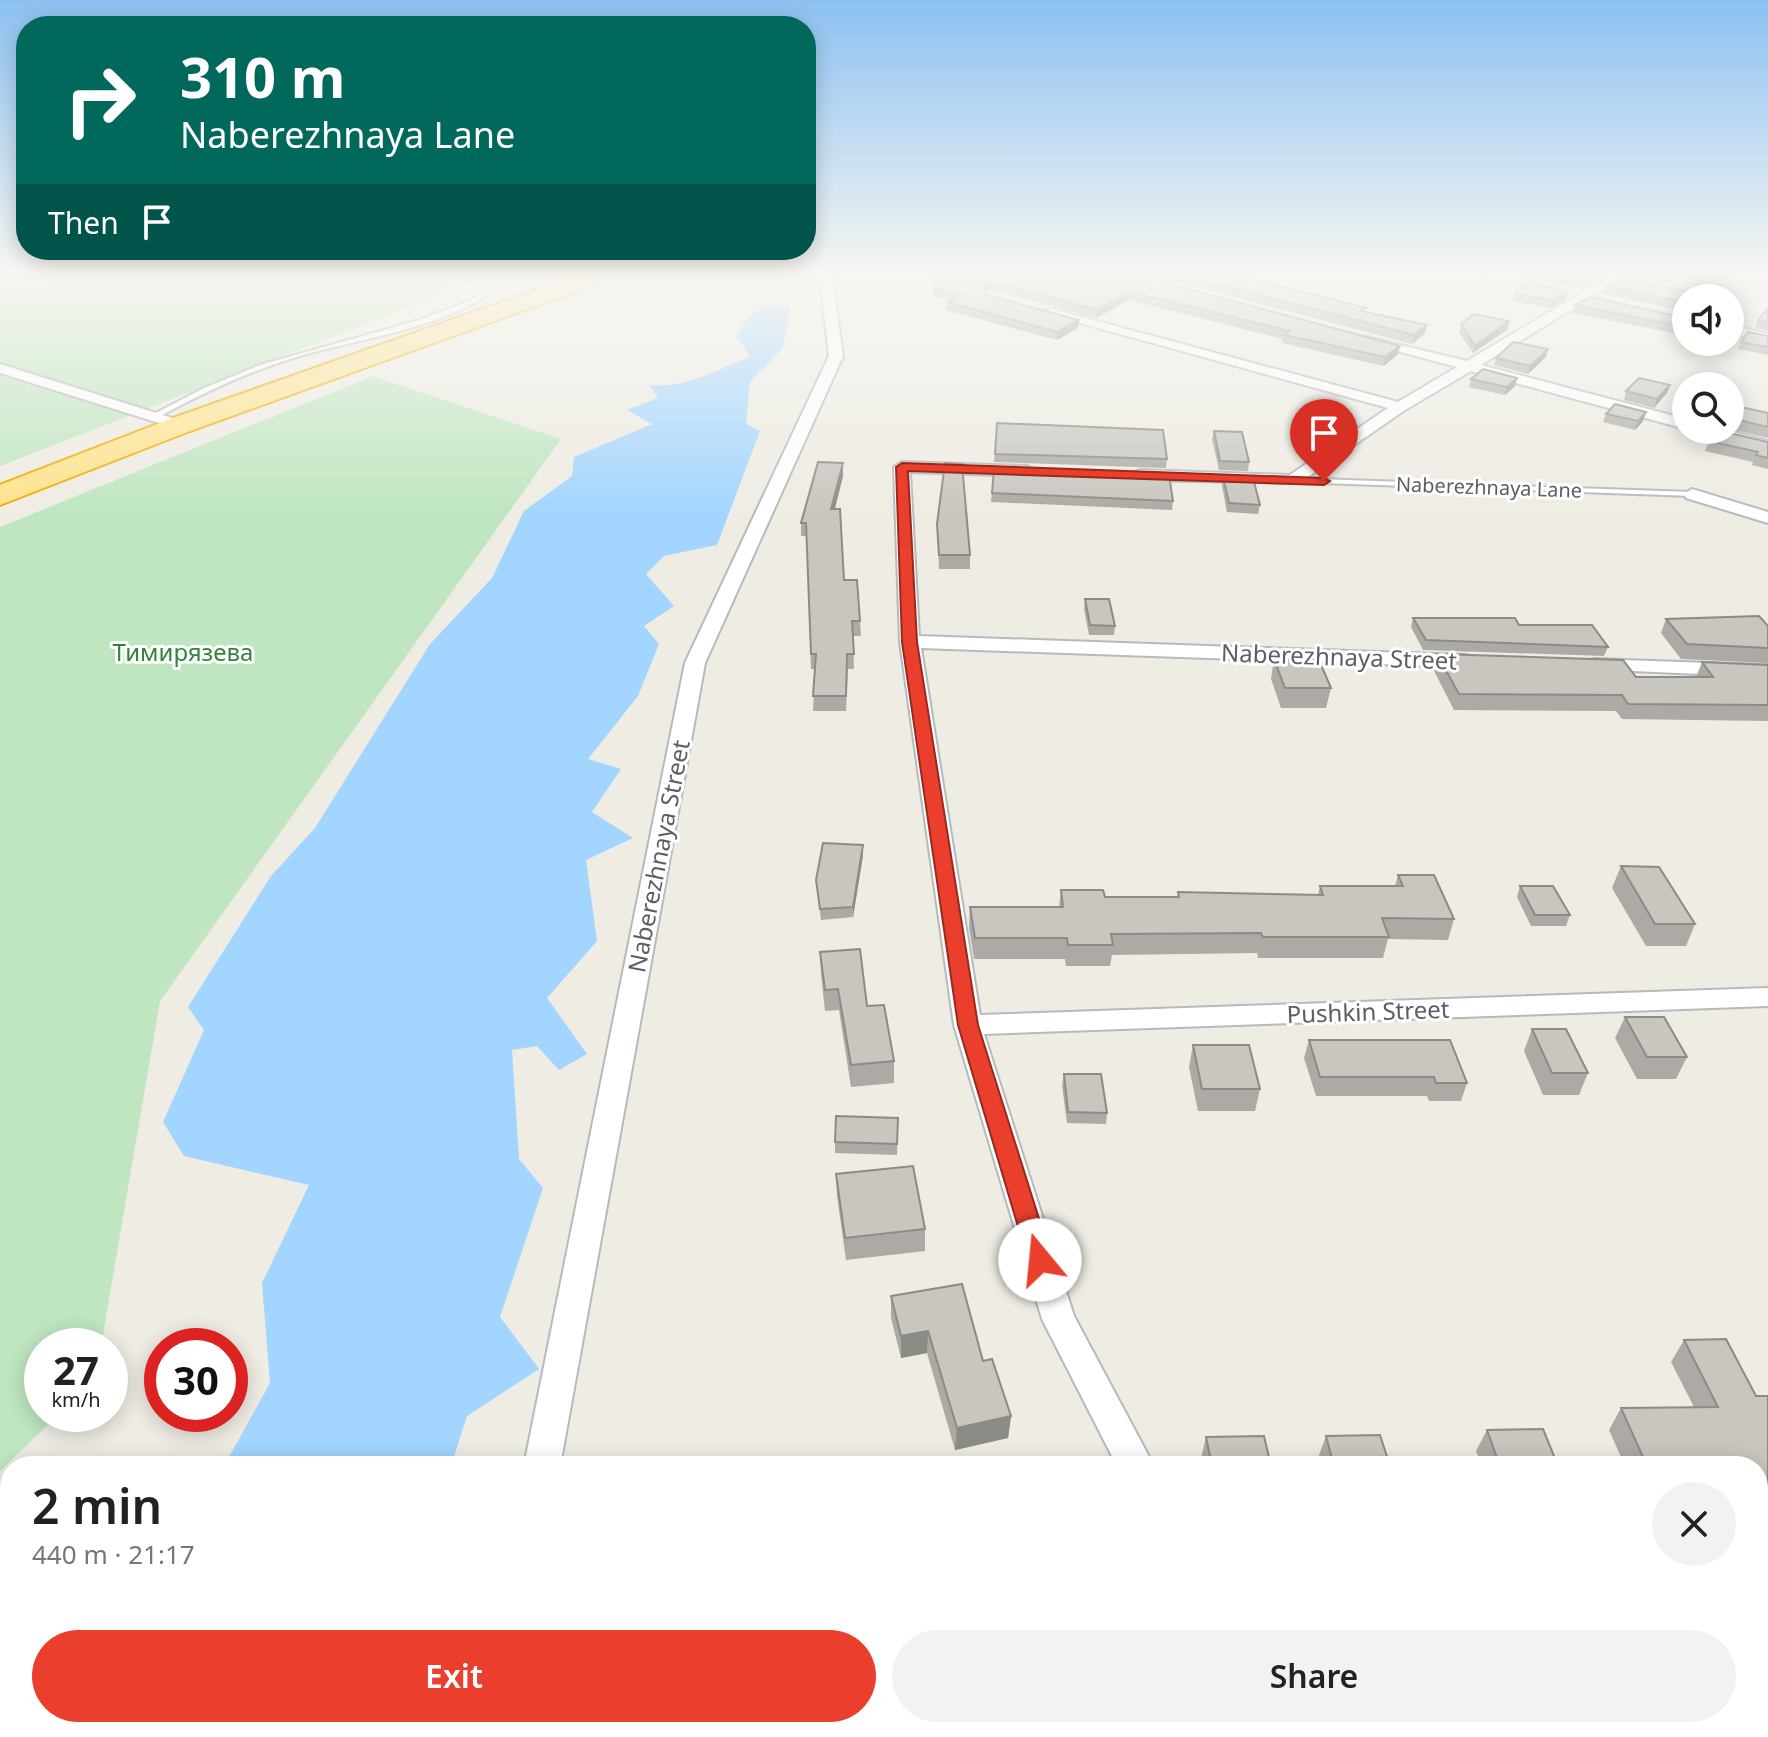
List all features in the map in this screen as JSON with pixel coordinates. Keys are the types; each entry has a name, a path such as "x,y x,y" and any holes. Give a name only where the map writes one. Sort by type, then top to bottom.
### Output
{"highway":[{"path":"0,496 180,425 383,352"}],"street":[{"name":"Naberezhnaya Street","path":"544,1456 695,663 836,352"},
{"path":"1196,352 1400,407"},
{"path":"1418,352 1672,420"},
{"path":"1293,480 1400,407 1496,352"},
{"path":"0,368 180,425"},
{"path":"0,381 20,374"},
{"path":"1744,440 1768,446"},
{"path":"1043,472 902,467 910,642 968,1025 1058,1319 1131,1456"},
{"name":"Naberezhnaya Lane","path":"1121,474 1293,480"},
{"path":"1692,494 1768,518"},
{"name":"Naberezhnaya Street","path":"910,642 1482,661"},
{"path":"1577,664 1768,671"},
{"name":"Pushkin Street","path":"968,1025 1768,997"}],"lane":[{"path":"154,416 234,377 307,352"},
{"name":"Naberezhnaya Lane","path":"1293,480 1692,494"}],"green space":[{"path":"0,352 293,352 0,466"},
{"name":"Тимирязева","path":"373,376 561,439 160,1001 104,1328 24,1328 24,1432 40,1432 16,1456 0,1456 0,527"}],"water":[{"path":"747,352 779,352 750,382 746,424 760,431 717,545 664,556 646,574 674,606 644,626 659,644 638,696 588,759 621,769 592,812 633,838 586,860 597,941 547,998 587,1054 559,1070 537,1046 512,1050 519,1159 543,1188 500,1317 539,1369 467,1416 454,1456 230,1456 243,1432 248,1432 248,1423 270,1383 262,1283 309,1185 184,1156 163,1122 204,1030 188,1007 271,876 315,828 430,644 492,578 524,511 572,476 574,457 652,424 627,410 658,398 649,385 675,384 750,356"}],"building":[{"path":"1362,352 1392,352 1385,357"},
{"path":"1502,352 1545,352 1530,366 1496,358"},
{"path":"1483,369 1517,378 1507,387 1471,379"},
{"path":"1639,378 1670,385 1657,399 1626,391"},
{"path":"1615,404 1646,412 1638,421 1606,414"},
{"path":"1744,408 1768,413 1768,427 1744,421"},
{"path":"997,423 1163,430 1167,459 995,454"},
{"path":"1214,431 1242,432 1249,462 1220,461"},
{"path":"1744,436 1768,442 1768,458 1756,455 1758,452 1722,444 1744,444"},
{"path":"818,462 843,463 831,509 840,509 844,580 857,580 860,621 852,621 854,654 847,654 846,696 813,696 816,654 811,654 806,523 801,523"},
{"path":"945,463 962,464 970,555 939,555 937,524"},
{"path":"994,469 1169,475 1173,501 992,493"},
{"path":"1223,477 1253,478 1260,505 1229,503"},
{"path":"1085,599 1109,599 1115,626 1090,625"},
{"path":"1759,616 1768,626 1768,648 1687,644 1666,619"},
{"path":"1413,618 1515,618 1519,625 1592,625 1608,647 1426,640"},
{"path":"1437,654 1623,660 1636,677 1713,677 1702,662 1768,665 1768,705 1628,704 1622,695 1459,694"},
{"path":"1274,659 1319,660 1331,688 1285,688"},
{"path":"823,843 863,845 853,907 820,909 816,880"},
{"path":"1621,866 1659,867 1695,924 1655,924"},
{"path":"1398,875 1434,875 1454,919 1382,918 1389,937 1263,937 1261,933 1111,934 1113,945 1068,945 1067,938 975,938 970,907 1063,907 1061,890 1103,890 1105,897 1179,897 1178,892 1323,895 1320,886 1403,886"},
{"path":"1520,886 1553,886 1570,915 1535,915"},
{"path":"860,949 867,1006 884,1005 894,1061 851,1065 838,989 825,990 820,952"},
{"path":"1625,1017 1664,1017 1687,1057 1647,1057"},
{"path":"1532,1029 1566,1029 1588,1073 1552,1073"},
{"path":"1309,1040 1450,1040 1467,1083 1436,1083 1434,1077 1320,1077"},
{"path":"1193,1045 1249,1045 1260,1089 1202,1089"},
{"path":"1064,1074 1101,1074 1107,1113 1068,1112"},
{"path":"836,1116 898,1118 897,1144 835,1142"},
{"path":"913,1166 925,1229 845,1238 836,1174"},
{"path":"962,1284 983,1361 992,1359 1011,1416 957,1428 928,1331 901,1336 891,1296"},
{"path":"1726,1339 1756,1396 1768,1396 1768,1456 1643,1456 1621,1408 1718,1407 1684,1340"},
{"path":"1543,1429 1554,1456 1496,1456 1487,1430"},
{"path":"1380,1435 1387,1456 1331,1456 1326,1436"},
{"path":"1264,1436 1269,1456 1210,1456 1206,1437"}],"route":[{"path":"1040,1260 968,1025 910,642 902,467 1324,481"}]}
